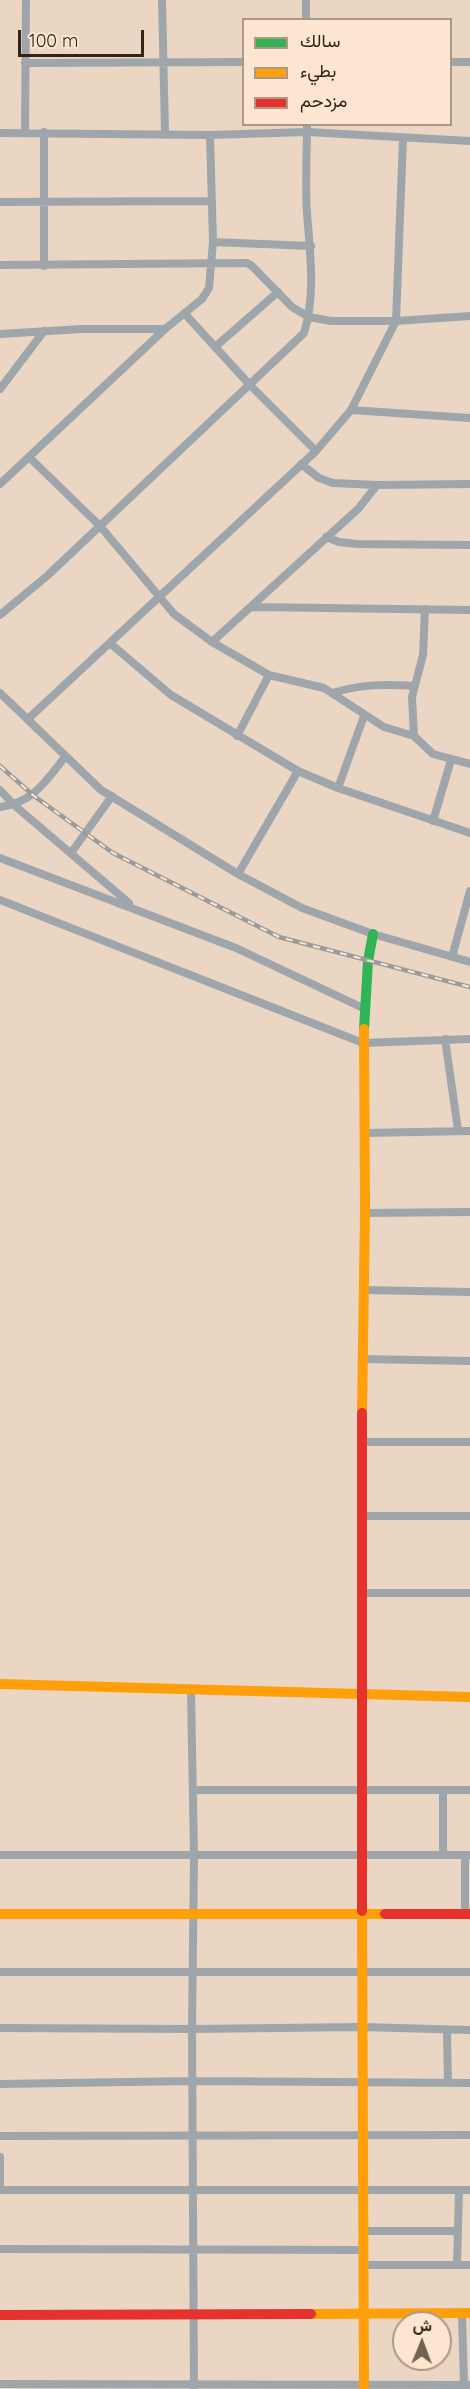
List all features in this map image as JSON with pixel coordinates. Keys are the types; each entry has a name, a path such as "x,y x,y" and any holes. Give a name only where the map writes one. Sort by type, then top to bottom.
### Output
{"street":[{"path":"26,0 26,132"},
{"path":"162,0 165,134"},
{"path":"306,0 306,18"},
{"path":"25,63 242,62"},
{"path":"452,62 470,62"},
{"path":"0,133 210,135 307,128 403,139 470,141"},
{"path":"0,615 47,576 304,333 309,317 307,128"},
{"path":"44,132 44,266"},
{"path":"0,484 165,329 201,299 209,288 213,242 210,135"},
{"path":"29,718 160,599 316,451 351,410 396,321 403,139"},
{"path":"0,202 212,201"},
{"path":"213,242 310,246"},
{"path":"0,265 247,263 292,307 309,317 331,321 396,321 470,316"},
{"path":"215,347 278,292"},
{"path":"185,314 249,384 316,451"},
{"path":"0,334 165,329"},
{"path":"0,389 44,331"},
{"path":"351,410 470,418"},
{"path":"30,458 100,526 174,614 212,642 269,675 302,681 332,693 384,727 414,736 427,750 451,760 470,764"},
{"path":"302,464 326,482 377,485 470,484"},
{"path":"212,642 358,508 377,485"},
{"path":"326,537 339,542 357,544 470,545"},
{"path":"252,607 470,610"},
{"path":"414,736 412,698 423,655 425,609"},
{"path":"111,644 171,695 298,771 338,788 470,833"},
{"path":"237,736 269,675"},
{"path":"332,693 368,685 415,686"},
{"path":"0,693 29,718 65,757 101,790 238,874 302,908 373,934 470,962"},
{"path":"338,788 364,716"},
{"path":"0,807 14,805 34,795 65,757"},
{"path":"433,820 451,760"},
{"path":"238,874 298,771"},
{"path":"0,790 14,805 135,908"},
{"path":"71,853 112,796"},
{"path":"0,858 236,948 365,1009"},
{"path":"452,957 470,891"},
{"path":"0,900 363,1043 470,1040"},
{"path":"364,2387 361,1442 365,1213 363,1043 368,961 373,934"},
{"path":"445,1039 458,1130"},
{"path":"364,1133 470,1131"},
{"path":"365,1213 470,1212"},
{"path":"363,1290 470,1292"},
{"path":"362,1359 470,1361"},
{"path":"361,1442 470,1442"},
{"path":"362,1516 470,1516"},
{"path":"363,1593 470,1593"},
{"path":"0,1684 470,1697"},
{"path":"191,1690 194,1856 193,2386"},
{"path":"193,1790 470,1790"},
{"path":"442,1790 443,1855"},
{"path":"0,1855 467,1855 467,1914 0,1915"},
{"path":"0,1972 470,1972"},
{"path":"0,2028 192,2029 363,2026 470,2030"},
{"path":"447,2030 448,2083"},
{"path":"0,2084 193,2081 470,2083"},
{"path":"0,2136 470,2135"},
{"path":"0,2157 0,2184"},
{"path":"0,2190 470,2190"},
{"path":"457,2265 459,2190"},
{"path":"363,2231 458,2231"},
{"path":"0,2249 363,2250"},
{"path":"363,2265 470,2265"},
{"path":"0,2315 466,2313 467,2385 364,2387 0,2384"}],"railway":[{"path":"0,766 34,796 113,853 279,937 470,987"}],"traffic: fast":[{"path":"364,1029 368,961 373,934"}],"traffic: slow":[{"path":"362,1413 365,1213 364,1029"},
{"path":"0,1684 470,1697"},
{"path":"362,1911 364,2389"},
{"path":"0,1914 385,1914"},
{"path":"311,2314 470,2313"}],"traffic: jam":[{"path":"362,1413 362,1911"},
{"path":"385,1914 470,1914"},
{"path":"0,2315 311,2314"}]}
